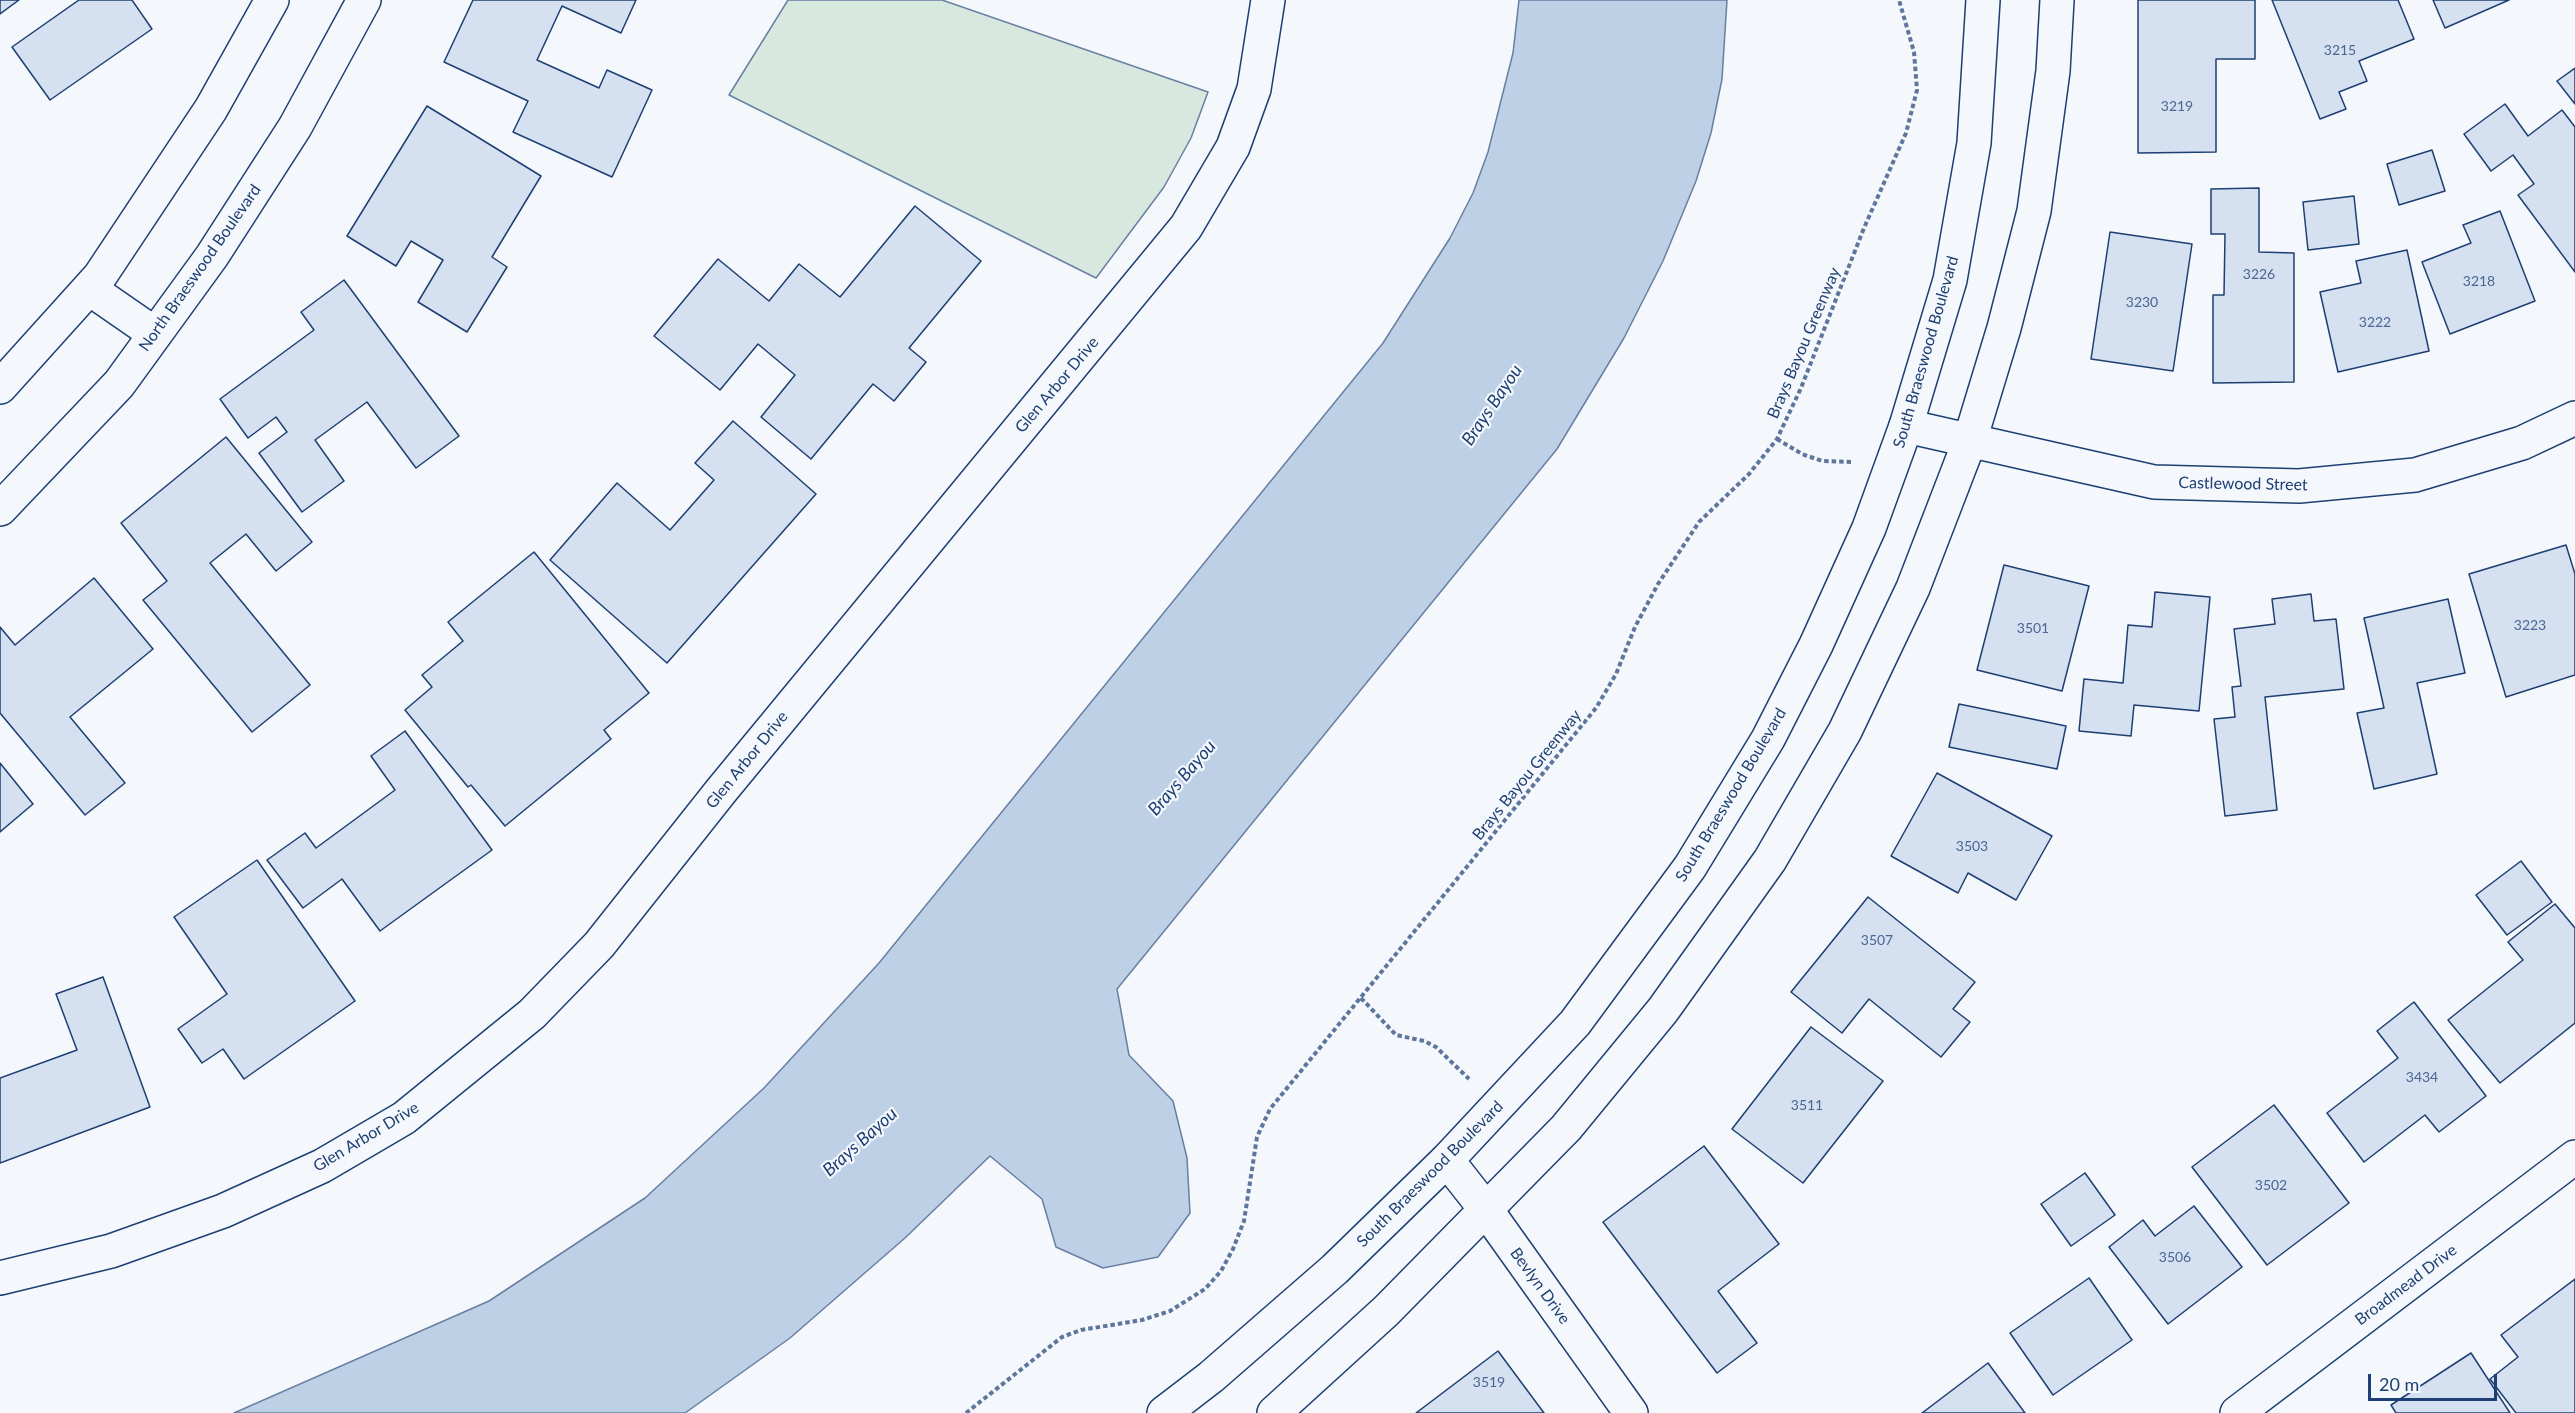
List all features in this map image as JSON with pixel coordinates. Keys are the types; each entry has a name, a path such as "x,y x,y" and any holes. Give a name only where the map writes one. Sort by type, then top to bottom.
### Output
{"main road":[{"path":"0,387 100,276 211,108 272,0"},
{"name":"North Braeswood Boulevard","path":"0,509 119,384 212,256 295,127 364,0"},
{"name":"Glen Arbor Drive","path":"0,1278 111,1251 223,1211 322,1166 404,1118 532,1014 599,945 721,791 1186,227 1233,147 1240,128 1254,89 1268,0"},
{"name":"South Braeswood Boulevard","path":"1164,1413 1211,1377 1335,1269 1447,1160 1575,1023 1690,867 1768,739 1811,656 1869,528 1906,426 1950,280 1974,143 1983,0"},
{"path":"1274,1413 1386,1311 1566,1128 1663,1010 1770,861 1845,731 1908,598 1970,440 2004,328 2034,211 2053,70 2056,0"},
{"path":"90,289 155,334"},
{"name":"Castlewood Street","path":"1906,426 2154,482 2299,486 2415,475 2522,443 2575,418"},
{"name":"Broadmead Drive","path":"2237,1413 2575,1156"},
{"name":"Bevlyn Drive","path":"1447,1160 1631,1413"}],"path":[{"name":"Brays Bayou Greenway","path":"966,1413 1062,1337 1081,1330 1142,1320 1170,1311 1205,1289 1221,1271 1244,1221 1257,1137 1270,1109 1596,708 1616,674 1635,627 1658,584 1699,522 1749,474 1777,439 1801,388 1864,228 1906,133 1917,90 1914,52 1899,0"},
{"path":"1777,439 1802,454 1822,461 1855,463 1889,475"},
{"path":"1361,998 1396,1035 1424,1041 1436,1047 1496,1107"}],"shaded area":[{"path":"788,0 942,0 1208,92 1191,138 1164,187 1096,278 729,95"}],"water":[{"name":"Brays Bayou","path":"1519,0 1727,0 1722,79 1711,133 1696,181 1663,261 1624,338 1557,449 1117,989 1129,1055 1173,1101 1187,1158 1190,1213 1158,1257 1103,1268 1056,1247 1042,1199 990,1156 905,1238 790,1338 685,1413 234,1413 489,1301 645,1198 764,1088 879,963 1383,343 1450,238 1473,193 1488,152 1513,53"}],"building":[{"path":"0,0 19,0 0,14"},
{"path":"79,0 132,0 152,29 50,100 12,47"},
{"path":"473,0 636,0 621,33 562,6 537,60 599,88 607,70 652,90 612,177 513,132 528,101 444,62"},
{"path":"2138,0 2255,0 2255,59 2216,59 2216,152 2138,153"},
{"path":"2272,0 2398,0 2414,39 2359,61 2367,81 2339,92 2346,109 2320,119"},
{"path":"2433,0 2509,0 2445,28"},
{"path":"2575,68 2575,104 2557,81"},
{"path":"2505,104 2528,136 2562,110 2575,127 2575,272 2518,195 2534,184 2513,155 2491,171 2464,134"},
{"path":"427,106 541,176 492,257 507,267 467,332 418,302 443,260 411,241 396,266 347,236"},
{"path":"2432,150 2445,191 2399,205 2387,164"},
{"path":"2259,188 2259,252 2294,253 2294,382 2213,383 2213,295 2224,295 2225,234 2211,234 2211,189"},
{"path":"2354,196 2359,244 2308,250 2303,202"},
{"path":"915,206 981,261 909,348 926,362 894,401 873,384 811,459 761,417 795,375 758,344 720,390 654,336 718,259 769,301 799,264 840,297"},
{"path":"2500,211 2535,301 2450,334 2422,262 2471,243 2463,225"},
{"path":"2110,232 2192,244 2173,371 2091,359"},
{"path":"2407,250 2429,351 2338,372 2320,292 2361,283 2356,261"},
{"path":"344,280 459,436 416,468 367,402 315,440 344,481 302,512 259,453 287,432 276,417 248,438 220,399 314,330 301,312"},
{"path":"733,421 816,494 667,663 550,560 617,483 670,530 714,480 695,463"},
{"path":"226,437 312,542 276,571 246,534 210,563 310,685 252,732 143,600 167,581 121,523"},
{"path":"2566,545 2575,574 2575,675 2506,697 2469,574"},
{"path":"534,552 649,693 604,730 611,739 505,826 471,785 468,787 405,710 432,687 422,675 463,641 448,622"},
{"path":"2004,565 2089,586 2062,691 1977,670"},
{"path":"94,578 153,649 70,717 125,783 85,815 0,713 0,627 15,645"},
{"path":"2155,592 2210,597 2199,711 2134,705 2131,736 2079,731 2084,679 2123,683 2128,625 2152,627"},
{"path":"2311,594 2314,621 2336,619 2344,689 2265,697 2277,810 2225,816 2214,719 2235,717 2232,687 2241,686 2234,629 2275,624 2272,599"},
{"path":"2448,599 2465,673 2417,683 2437,774 2374,789 2357,713 2384,708 2364,618"},
{"path":"1959,704 2066,726 2057,769 1949,747"},
{"path":"405,731 492,850 380,931 342,879 303,908 267,860 305,833 316,848 395,790 371,756"},
{"path":"0,763 33,804 0,832"},
{"path":"1937,773 2052,836 2016,900 1968,873 1958,893 1891,856"},
{"path":"257,860 355,1001 244,1079 223,1049 202,1063 178,1029 227,994 174,917"},
{"path":"2521,861 2552,902 2507,935 2476,895"},
{"path":"1868,897 1975,982 1953,1009 1970,1022 1941,1057 1869,999 1842,1033 1791,992"},
{"path":"2555,904 2575,928 2575,1023 2500,1083 2448,1020 2523,960 2508,942"},
{"path":"103,977 150,1107 0,1163 0,1078 77,1050 56,994"},
{"path":"2414,1002 2486,1096 2439,1132 2425,1115 2364,1162 2327,1113 2398,1058 2377,1031"},
{"path":"1811,1027 1883,1081 1803,1183 1732,1129"},
{"path":"2274,1105 2349,1203 2267,1265 2192,1167"},
{"path":"1704,1146 1779,1244 1718,1291 1757,1343 1717,1373 1603,1222"},
{"path":"2085,1173 2115,1215 2071,1246 2041,1204"},
{"path":"2194,1206 2242,1267 2168,1324 2109,1247 2143,1220 2155,1236"},
{"path":"2089,1278 2132,1340 2053,1395 2010,1333"},
{"path":"2575,1279 2575,1413 2516,1413 2490,1379 2518,1357 2501,1335"},
{"path":"1498,1351 1544,1413 1416,1413"},
{"path":"2471,1353 2510,1413 2396,1413 2391,1405"},
{"path":"1988,1363 2025,1413 1922,1413"}]}
